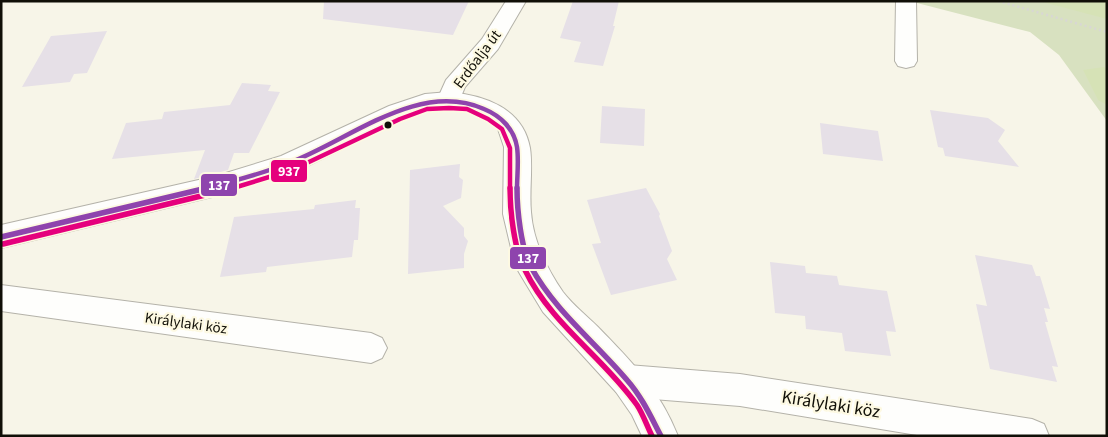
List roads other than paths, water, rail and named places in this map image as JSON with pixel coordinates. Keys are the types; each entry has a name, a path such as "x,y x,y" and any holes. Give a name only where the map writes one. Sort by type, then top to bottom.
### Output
{"street":[{"name":"Erdőalja út","path":"1,237 216,186 281,166 397,112 425,102 449,100 454,85 490,44 516,1"},
{"path":"906,1 906,61"},
{"path":"449,100 469,102 492,112 508,124 517,147 517,214 530,265 554,303 628,381 644,403 661,436"},
{"name":"Királylaki köz","path":"1,298 371,348"},
{"name":"Királylaki köz","path":"628,381 740,390 1032,436"}]}
